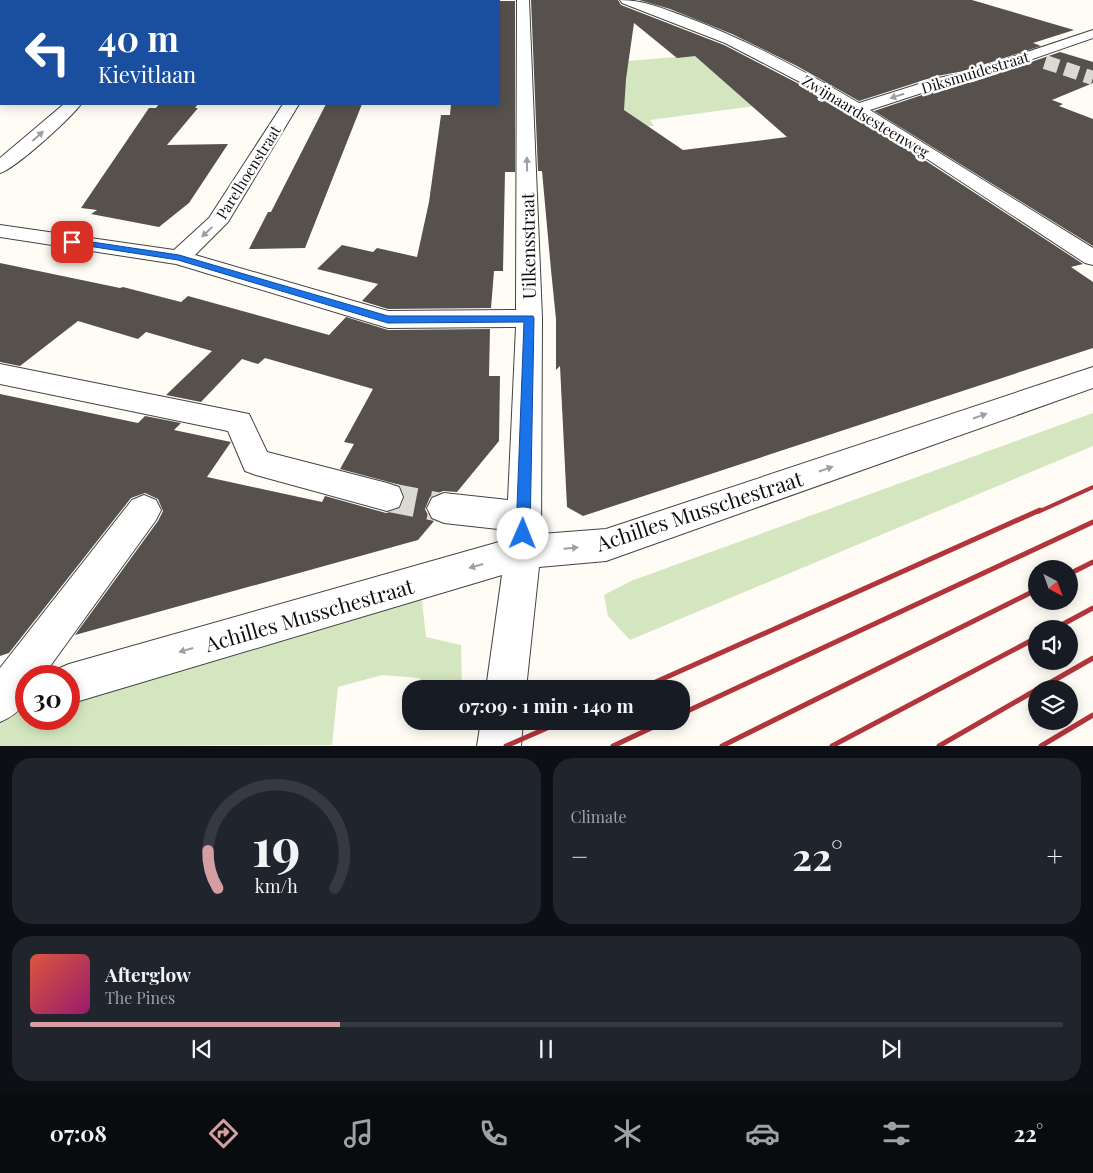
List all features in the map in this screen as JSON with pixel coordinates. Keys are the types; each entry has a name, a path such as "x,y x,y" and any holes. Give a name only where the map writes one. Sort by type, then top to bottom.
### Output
{"street":[{"name":"Uilkensstraat","path":"507,680 523,534 529,318 523,0"},
{"name":"Zwijnaardsesteenweg","path":"626,0 714,33 755,52 939,159 1093,258"},
{"name":"Diksmuidestraat","path":"856,109 1030,56 1093,34"},
{"path":"1030,56 1045,62"},
{"path":"0,167 17,155 73,105"},
{"name":"Parelhoenstraat","path":"179,258 217,222 290,105"},
{"path":"0,231 179,258 388,320 529,318"},
{"path":"0,374 239,422 256,462 387,496"},
{"name":"Achilles Musschestraat","path":"80,680 523,534 606,545 1093,377"},
{"path":"444,508 523,534"},
{"path":"0,703 144,510"},
{"path":"0,703 15,700"},
{"path":"499,746 501,730"}],"green space":[{"path":"710,54 792,101 650,120 654,126 636,127 621,107 628,61"},
{"path":"1093,413 1093,446 630,640 608,616 604,595 631,581"},
{"path":"421,593 426,637 461,645 462,680 421,680 419,678 382,675 338,687 332,745 0,746 0,717 15,713 15,730 80,730 80,694"}],"building":[{"path":"531,0 618,0 621,5 724,45 799,84 923,159 1083,264 1071,267 1093,282 1093,348 583,516 567,507 560,366 556,370 556,319 542,171 538,171","holes":["634,23 677,58 695,56 787,137 683,150 624,110 626,79"]},
{"path":"639,0 972,0 1074,30 1033,43 1041,46 964,71 937,76 859,101 797,66 732,34 670,9"},
{"path":"500,1 515,1 515,172 505,172 503,271 494,271 491,308 388,309 362,301 378,284 317,269 342,245 373,252 377,248 417,257 429,202 441,115 450,115 451,105 500,105"},
{"path":"1060,52 1093,62 1093,83 1052,100 1063,104 1059,106 1093,119 1093,246 874,111 946,87 973,82"},
{"path":"158,105 197,105 195,108 198,108 167,145 228,144 189,203 159,227 91,214 97,210 81,208 149,108 156,108"},
{"path":"325,105 362,105 305,248 249,249 268,212 271,212"},
{"path":"0,263 120,288 123,287 181,302 188,296 329,335 346,317 388,330 490,329 489,376 500,376 499,441 457,492 443,491 430,497 425,509 430,519 434,521 418,540 75,635 158,521 163,511 158,499 145,493 131,498 9,653 0,656 0,394 138,423 145,416 181,423 174,430 231,442 207,477 322,502 325,496 386,513 400,509 405,498 400,485 340,469 354,444 344,442 373,389 265,358 258,364 242,359 201,402 166,395 212,351 146,332 138,339 78,321 20,366 0,362"}],"tunnel":[{"path":"1045,62 1093,78"},
{"path":"387,497 444,508"}],"railway":[{"path":"1038,512 1093,487"},
{"path":"660,680 1040,510"},
{"path":"690,710 1093,522"},
{"path":"1078,570 1093,562"},
{"path":"722,746 1028,594"},
{"path":"1071,620 1093,608"},
{"path":"832,746 1028,642"},
{"path":"1055,680 1093,658"},
{"path":"939,746 1028,695"},
{"path":"1041,746 1093,715"},
{"path":"506,746 542,730"},
{"path":"613,746 647,730"}],"route":[{"path":"72,242 179,258 388,320 529,318 523,534"}]}
